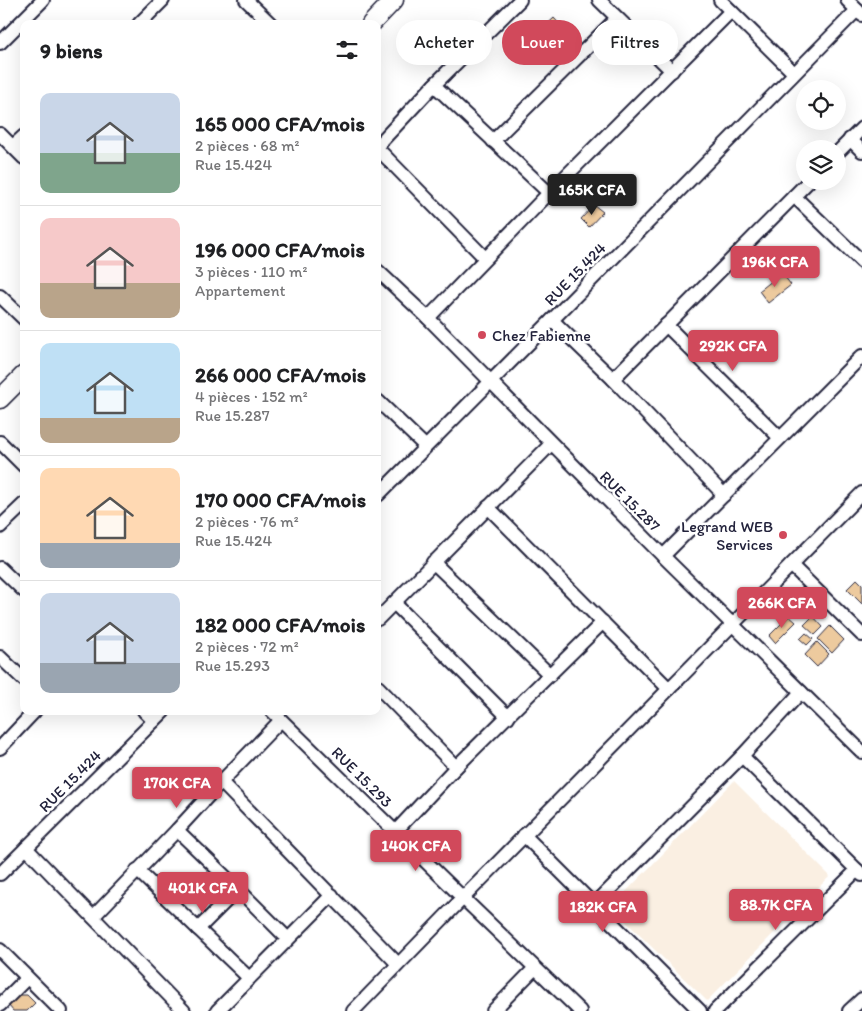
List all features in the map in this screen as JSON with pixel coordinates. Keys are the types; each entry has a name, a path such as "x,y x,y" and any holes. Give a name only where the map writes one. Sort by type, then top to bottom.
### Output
{"main road":[{"path":"375,20 392,1"},
{"path":"0,399 20,379"}],"street":[{"path":"23,20 43,0"},
{"path":"143,20 163,0"},
{"path":"246,0 267,20"},
{"path":"381,142 434,85 520,0"},
{"path":"599,0 672,71"},
{"path":"720,0 794,73"},
{"path":"847,0 861,13"},
{"path":"428,318 549,193 731,11"},
{"name":"RUE 15.424","path":"381,492 794,73 861,13"},
{"path":"493,141 617,18"},
{"path":"0,43 20,23"},
{"path":"434,85 549,193"},
{"path":"846,143 862,128"},
{"path":"0,134 20,154"},
{"path":"850,139 862,151"},
{"path":"13,146 20,140"},
{"path":"381,152 486,258"},
{"path":"613,379 800,190"},
{"path":"794,196 862,262"},
{"name":"RUE 15.287","path":"381,274 428,318 663,556 861,749"},
{"path":"0,296 20,316"},
{"path":"552,320 613,379 724,495"},
{"path":"666,324 780,438"},
{"path":"663,556 862,356"},
{"path":"381,404 425,446"},
{"path":"0,442 20,462"},
{"path":"381,616 551,444"},
{"path":"353,1011 862,493"},
{"path":"488,507 669,689"},
{"path":"0,528 20,508"},
{"path":"433,562 550,675"},
{"path":"791,564 861,630"},
{"path":"0,568 20,587"},
{"path":"394,603 508,717"},
{"path":"395,832 456,767 603,622"},
{"path":"0,657 20,676"},
{"path":"381,690 456,767"},
{"path":"594,905 742,756 801,692"},
{"path":"3,740 31,715"},
{"path":"148,715 154,721"},
{"name":"RUE 15.424","path":"0,874 160,715"},
{"path":"93,917 221,782 277,716"},
{"name":"RUE 15.293","path":"277,716 580,1011"},
{"path":"715,1011 859,873 742,756"},
{"path":"221,782 398,964"},
{"path":"177,830 288,939"},
{"path":"524,835 700,1011"},
{"path":"26,848 184,1011"},
{"path":"137,870 249,978"},
{"path":"198,929 238,889"},
{"path":"217,1011 332,895"},
{"path":"0,950 61,1011"},
{"path":"492,1011 535,968"},
{"path":"0,1005 27,978"},
{"path":"849,1011 862,999"}],"shaded area":[{"path":"734,781 830,876 707,1001 611,907"}],"building":[{"path":"594,205 603,212 589,227 581,219"},
{"path":"782,273 791,285 768,303 759,291"},
{"path":"857,579 862,584 862,604 847,589"},
{"path":"789,616 796,622 775,643 769,636"},
{"path":"813,616 823,627 815,635 804,625"},
{"path":"830,626 844,640 832,653 818,639"},
{"path":"806,633 813,639 807,645 800,639"},
{"path":"817,642 829,654 817,667 805,655"},
{"path":"20,995 27,995 35,1003 27,1011 13,1011 9,1006"}],"place":[{"name":"Chez Fabienne","path":"482,335"},
{"name":"Legrand WEB Services","path":"783,535"}]}
